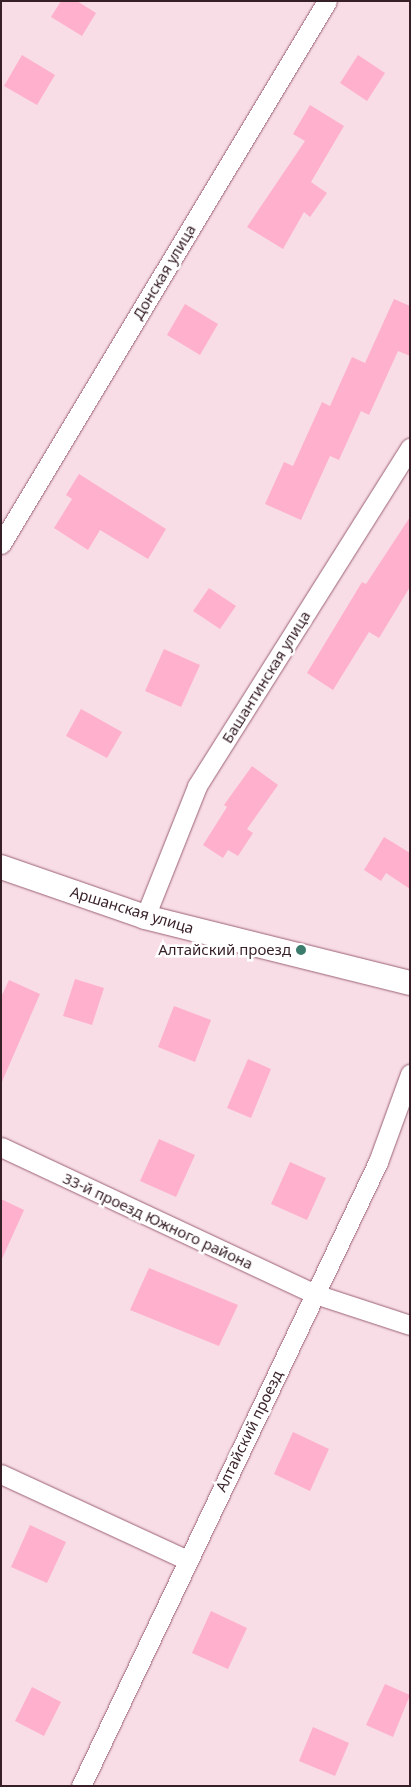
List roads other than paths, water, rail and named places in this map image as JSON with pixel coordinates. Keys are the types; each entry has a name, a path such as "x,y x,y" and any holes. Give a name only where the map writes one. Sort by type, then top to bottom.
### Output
{"street":[{"name":"Донская улица","path":"1,544 327,1"},
{"name":"Башантинская улица","path":"145,917 197,786 410,448"},
{"name":"Аршанская улица","path":"1,868 145,917 410,983"},
{"name":"Алтайский проезд","path":"81,1786 378,1162 410,1074"},
{"name":"33-й проезд Южного района","path":"1,1147 314,1294 410,1325"},
{"path":"1,1474 187,1560"}],"place":[{"name":"Алтайский проезд","path":"301,950"}]}
